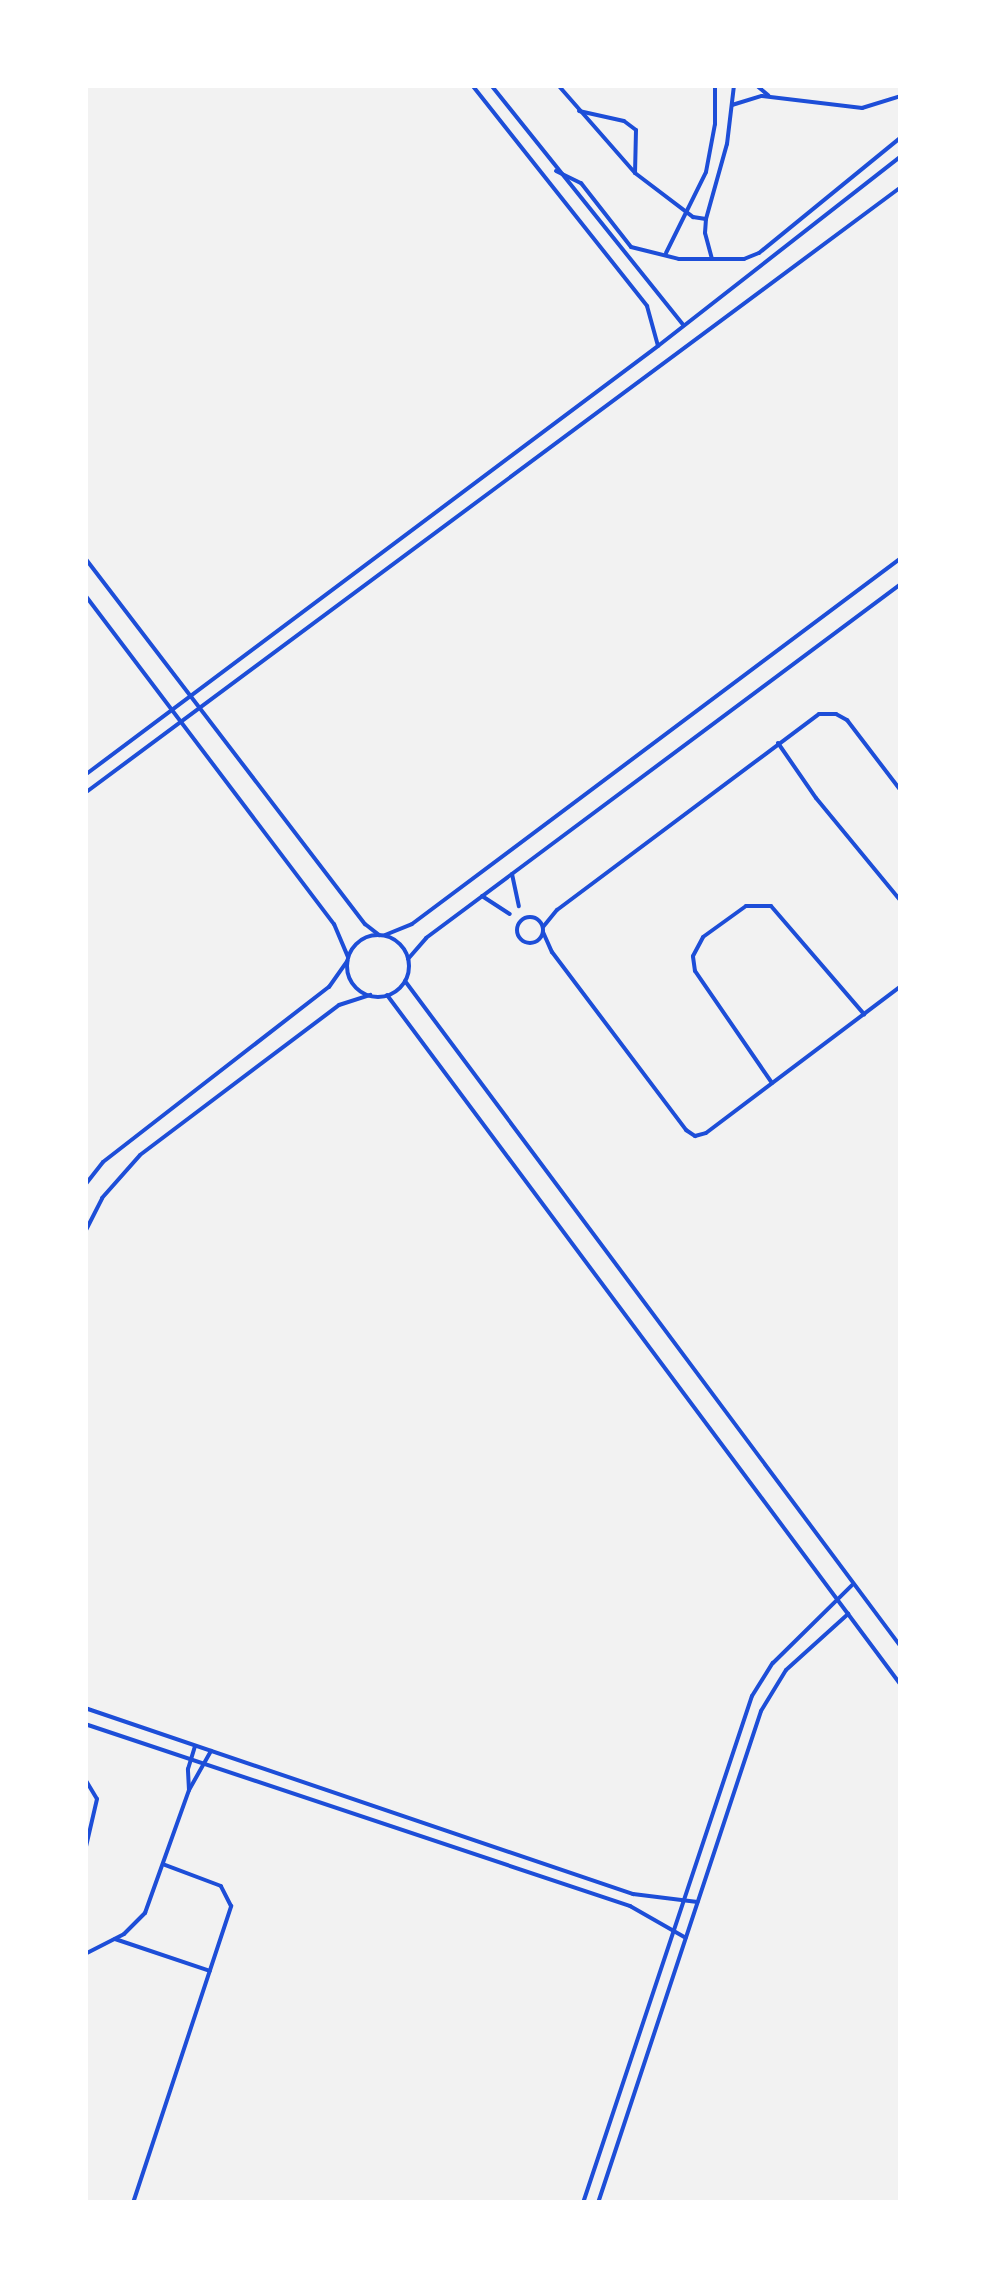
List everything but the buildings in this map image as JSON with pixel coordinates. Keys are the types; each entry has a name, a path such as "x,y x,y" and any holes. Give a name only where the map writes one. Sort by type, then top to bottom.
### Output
{"street":[{"path":"472,85 647,306 658,346"},
{"path":"491,85 683,325"},
{"path":"558,85 635,173 688,213 706,219"},
{"path":"666,254 697,195 712,149 715,85"},
{"path":"712,259 704,233 723,164 734,85"},
{"path":"756,85 772,97"},
{"path":"732,105 751,98 772,97 862,108 901,96"},
{"path":"578,110 624,122 636,130 635,173"},
{"path":"556,171 581,183 632,247 679,259 744,259 759,253 901,137"},
{"path":"85,775 658,346 901,156"},
{"path":"85,794 901,187"},
{"path":"697,195 711,201"},
{"path":"85,558 364,924 402,946 408,959"},
{"path":"85,1185 102,1162 329,988 360,940 412,924 901,558"},
{"path":"85,1232 110,1188 140,1155 339,1004 370,995 387,995 405,981 408,959 420,942 901,584"},
{"path":"85,595 334,924 352,982 370,995"},
{"path":"514,920 525,915 536,918 557,910 814,716 836,714 851,725 901,791"},
{"path":"778,743 824,809 901,902"},
{"path":"512,874 520,906"},
{"path":"482,896 514,920 520,938 552,952"},
{"path":"772,1083 696,971 693,956 703,937 746,906 771,906 864,1014"},
{"path":"533,942 557,910"},
{"path":"536,918 552,952 692,1135 703,1135 901,986"},
{"path":"405,981 901,1647"},
{"path":"387,995 901,1685"},
{"path":"583,2203 752,1696 773,1663 854,1584"},
{"path":"598,2203 766,1700 794,1661 848,1614"},
{"path":"85,1708 633,1894 699,1902"},
{"path":"85,1724 630,1906 686,1938"},
{"path":"189,1790 190,1758 195,1746"},
{"path":"85,1954 115,1940 146,1912 189,1790 211,1751"},
{"path":"85,1780 95,1792 97,1807 85,1851"},
{"path":"133,2203 231,1898 222,1886 164,1866"},
{"path":"115,1940 210,1971"}]}
